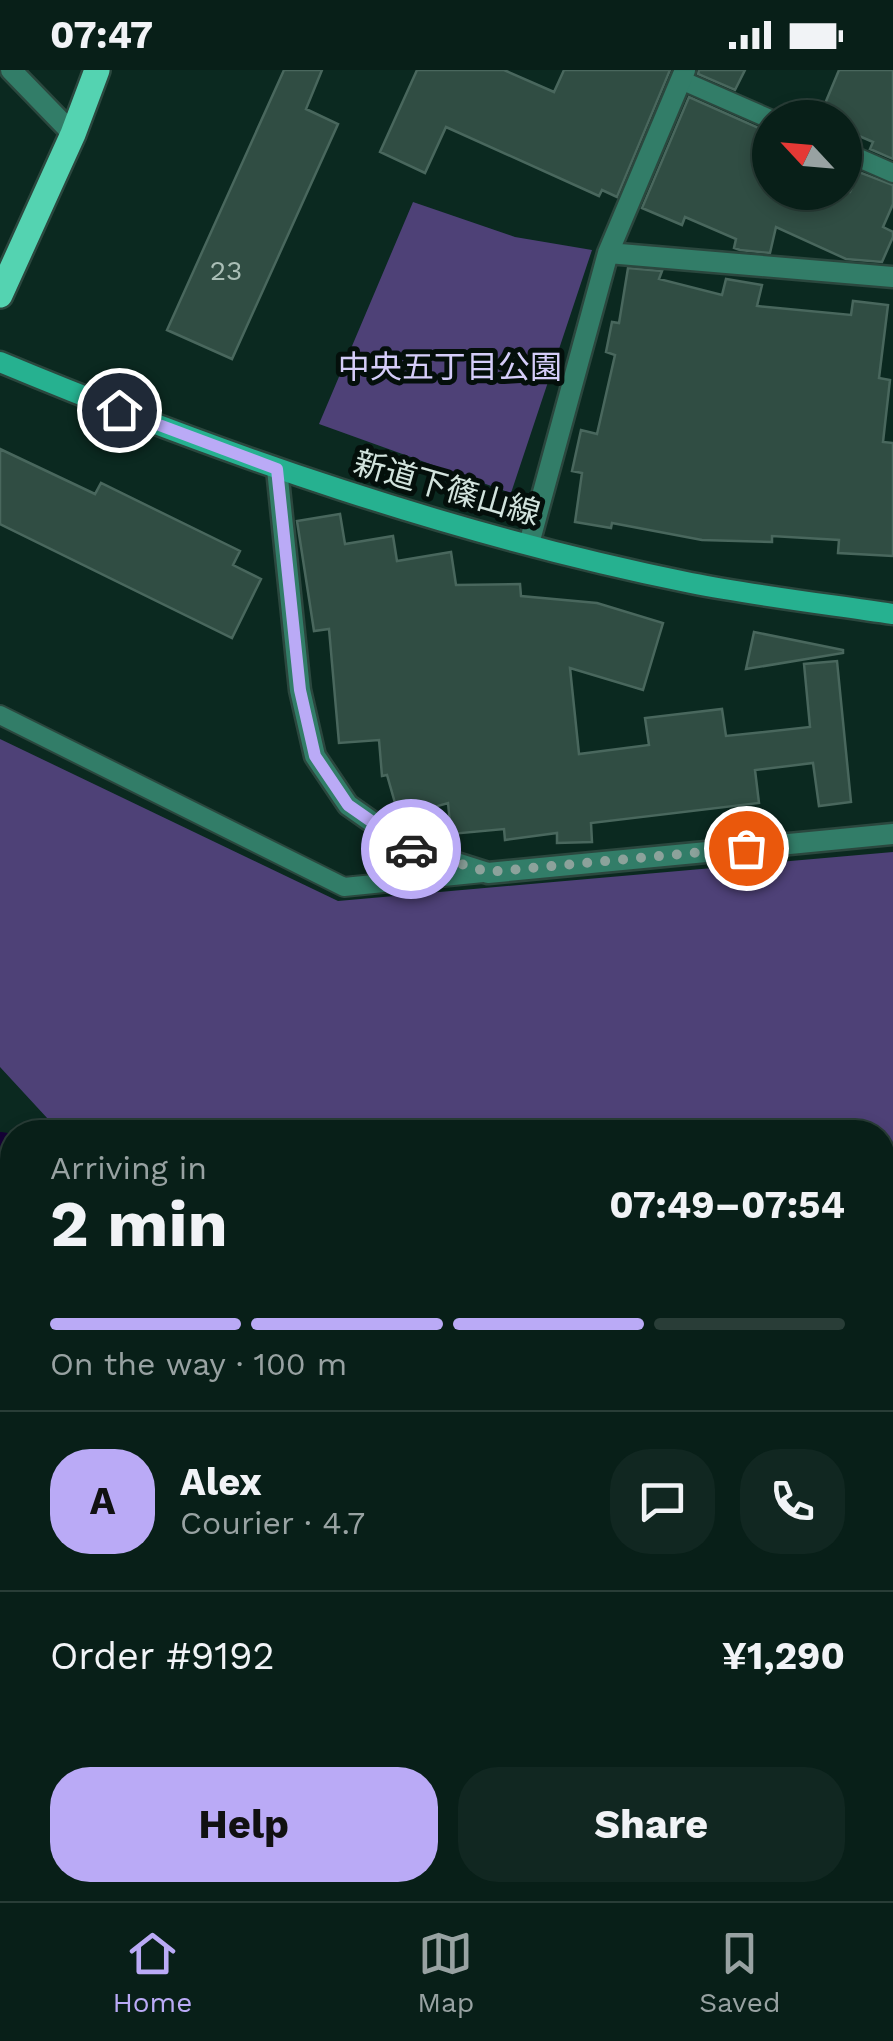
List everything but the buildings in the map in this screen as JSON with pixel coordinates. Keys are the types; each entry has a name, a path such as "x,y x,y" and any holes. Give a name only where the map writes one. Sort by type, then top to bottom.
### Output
{"main road":[{"path":"0,295 97,70"}],"street":[{"path":"11,70 72,134"},
{"path":"529,544 608,253 683,75"},
{"path":"608,253 893,277"},
{"name":"新道下篠山線","path":"0,362 277,469 529,544 692,583 893,614"},
{"path":"277,469 300,690 315,756 348,805 408,848 488,872 893,834"}],"lane":[{"path":"683,75 752,110"},
{"path":"862,159 893,173"},
{"path":"0,715 344,887 488,872"}],"green space":[{"name":"中央五丁目公園","path":"413,202 515,237 592,250 511,493 319,424"},
{"path":"0,739 338,901 893,852 893,1120 49,1120 0,1067"}],"way so far":[{"path":"411,849 488,872 746,848"}],"route":[{"path":"119,410 277,469 300,690 315,756 348,805 411,849"}]}
